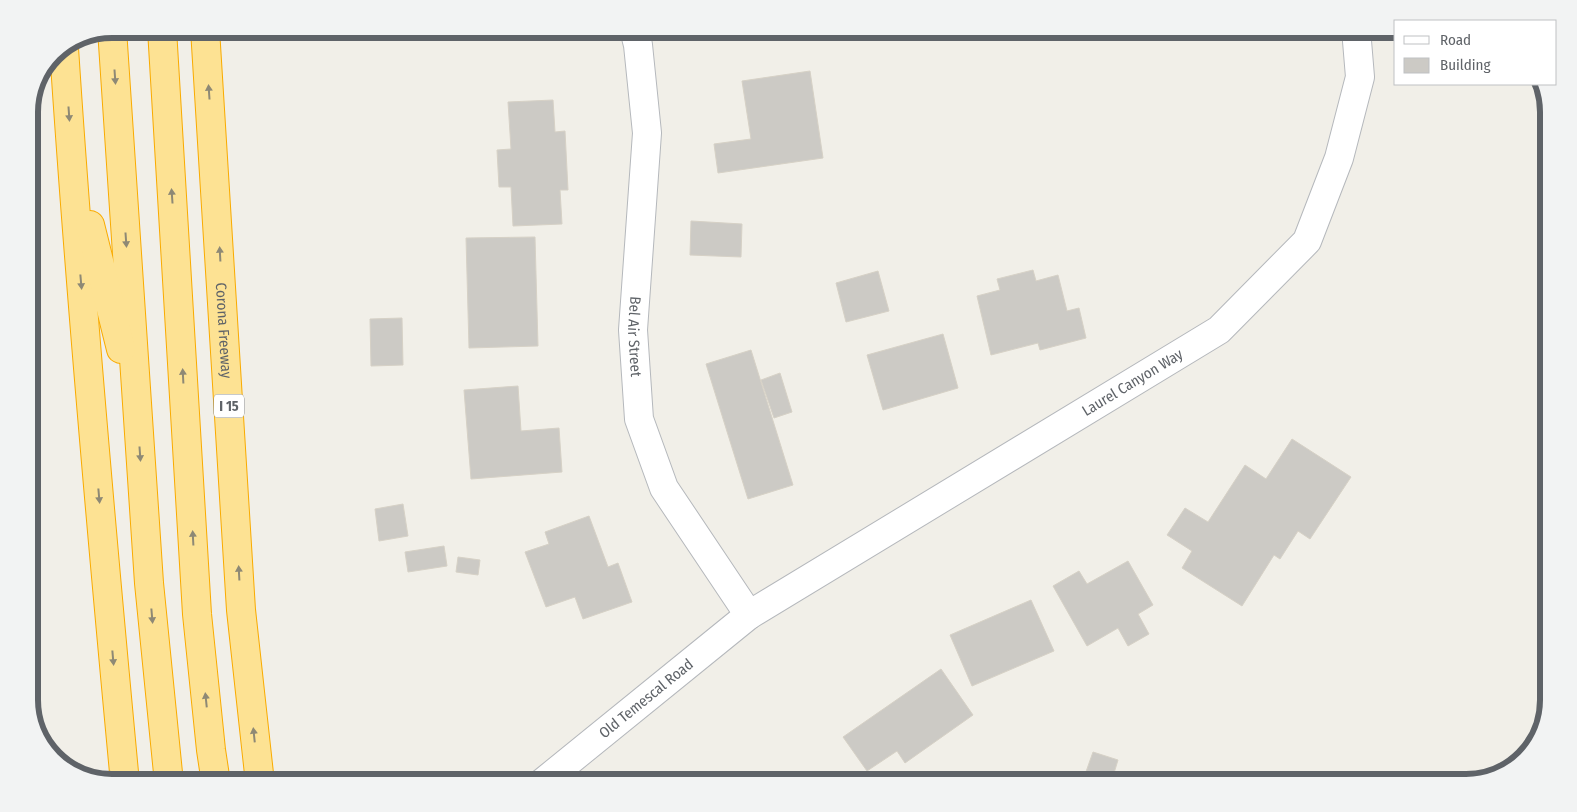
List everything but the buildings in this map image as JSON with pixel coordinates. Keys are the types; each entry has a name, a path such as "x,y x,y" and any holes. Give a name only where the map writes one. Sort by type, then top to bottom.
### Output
{"highway":[{"path":"113,38 149,583 168,774"},
{"path":"163,38 197,614 215,774"},
{"name":"Corona Freeway","path":"206,38 241,610 259,774"},
{"path":"64,55 104,556 124,774"},
{"path":"71,146 138,417"}],"street":[{"name":"Bel Air Street","path":"636,38 647,133 633,330 639,419 664,488 749,615"},
{"name":"Laurel Canyon Way","path":"749,615 1219,330 1307,241 1339,158 1360,77 1357,38"},
{"name":"Old Temescal Road","path":"553,774 749,615"}]}
